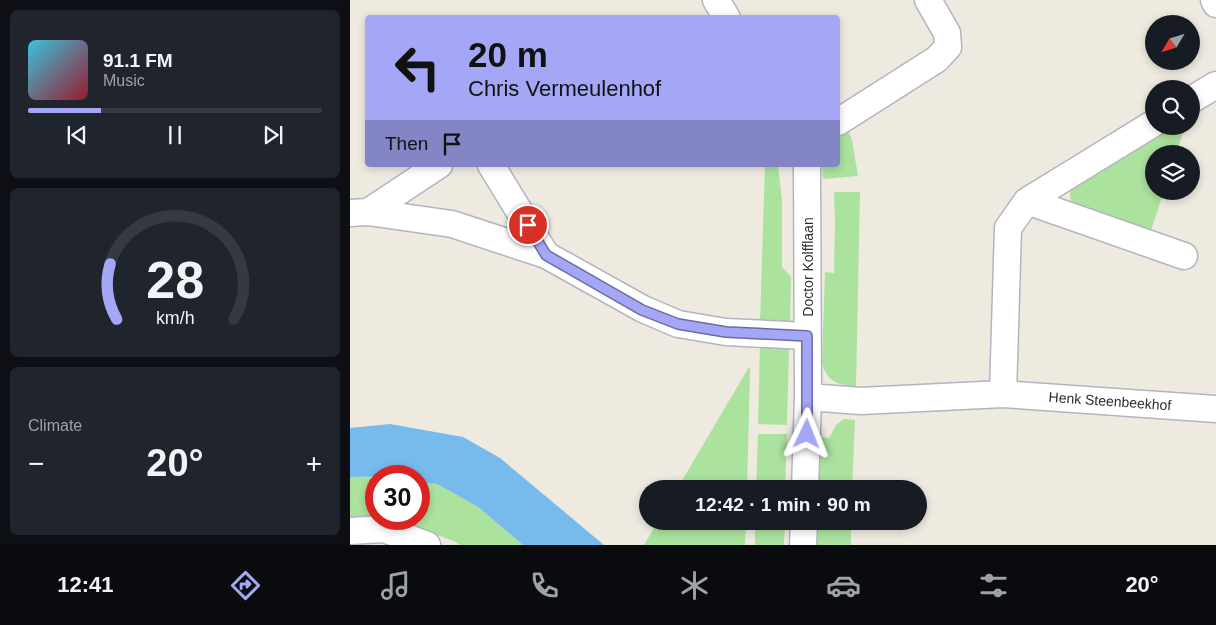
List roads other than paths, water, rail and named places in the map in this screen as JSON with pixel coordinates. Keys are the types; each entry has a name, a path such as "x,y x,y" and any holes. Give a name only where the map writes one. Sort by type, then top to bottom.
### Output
{"street":[{"path":"716,0 726,15"},
{"path":"840,121 938,59 948,47 947,33 928,0"},
{"path":"1214,0 1216,4"},
{"path":"1200,95 1216,85"},
{"path":"1003,394 1008,228 1027,201 1145,129"},
{"path":"359,212 436,167"},
{"path":"492,167 546,255"},
{"name":"Doctor Kolfflaan","path":"805,480 808,397 807,167"},
{"path":"1027,201 1184,256"},
{"path":"359,212 452,224 546,255 642,310 678,324 726,332 807,336"},
{"name":"Henk Steenbeekhof","path":"808,397 861,401 1003,394 1216,409"},
{"path":"350,530 384,529 427,545"},
{"path":"803,545 804,530"}],"water":[{"path":"390,424 463,437 500,458 604,545 523,545 478,507 437,484 430,483 430,465 365,465 365,477 350,477 350,428"}]}
